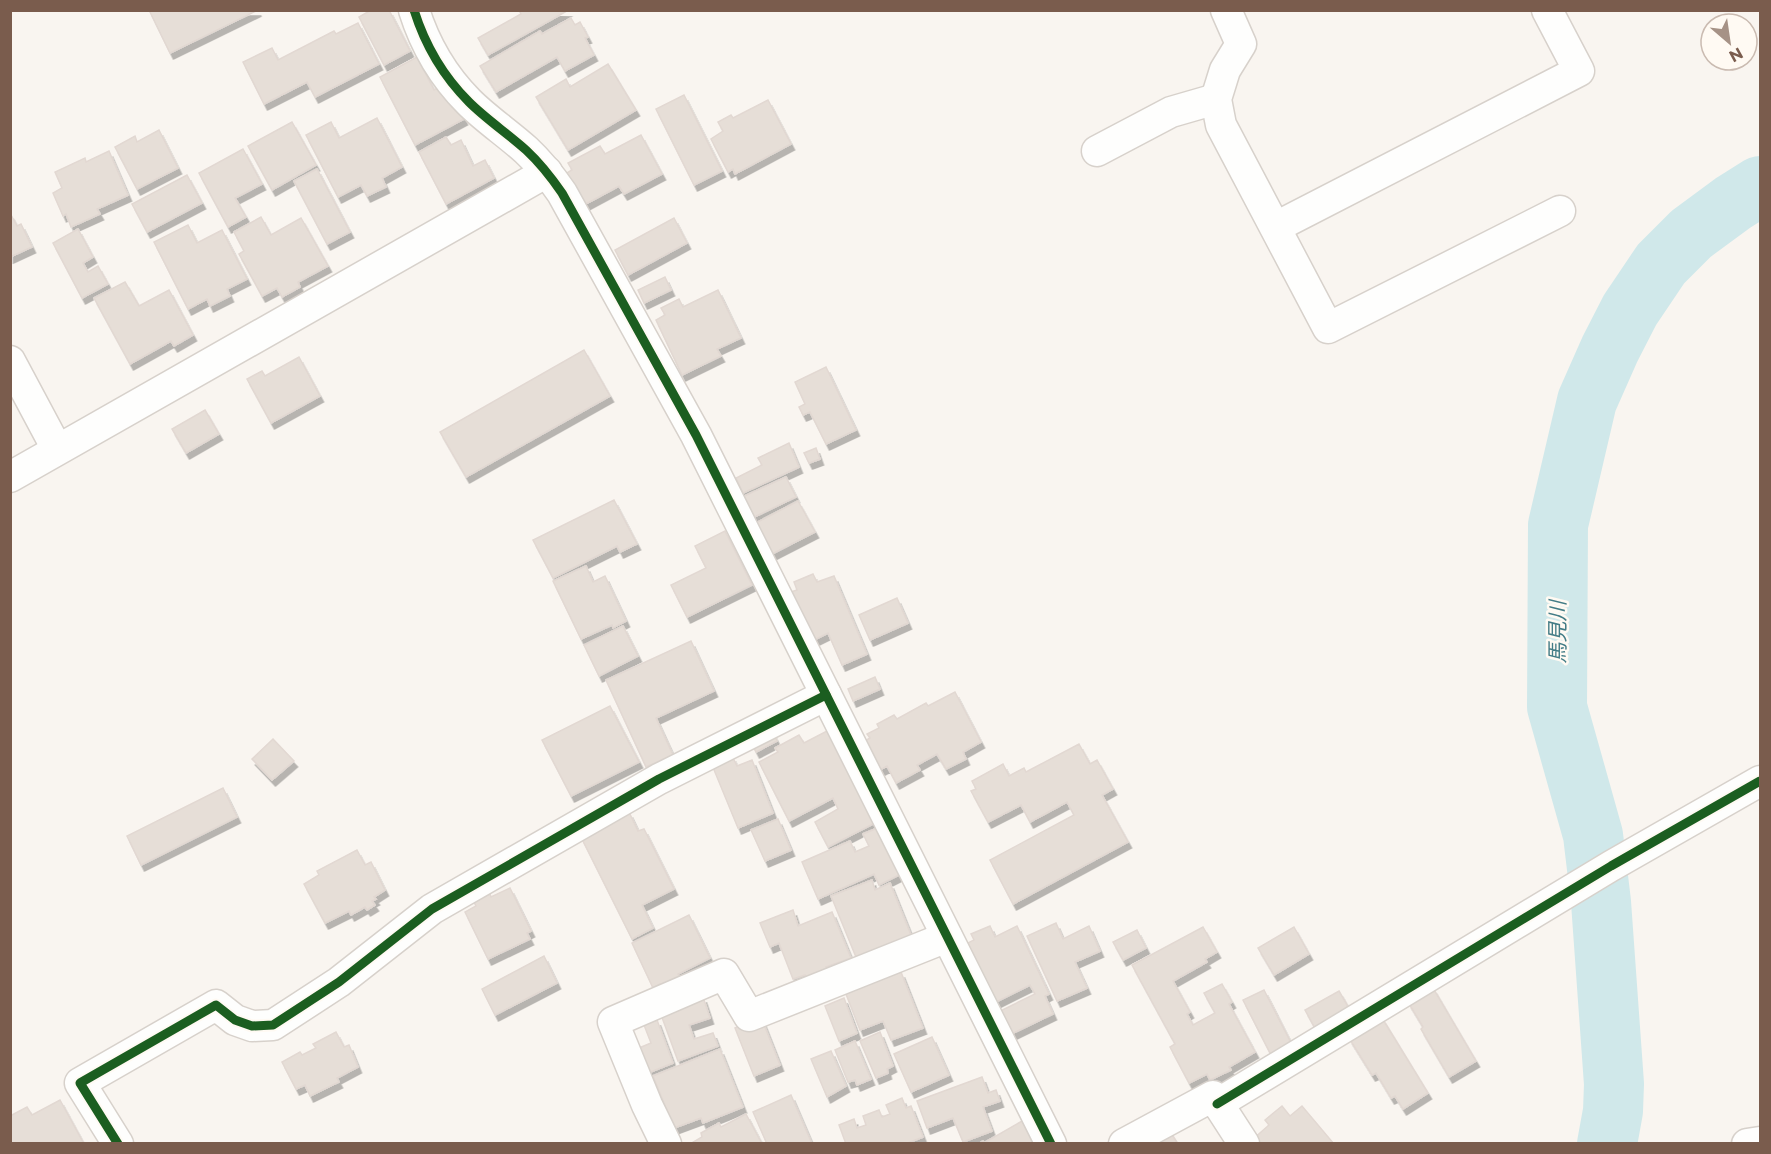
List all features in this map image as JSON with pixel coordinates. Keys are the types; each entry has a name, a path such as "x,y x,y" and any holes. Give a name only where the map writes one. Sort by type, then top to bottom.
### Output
{"street":[{"path":"414,10 429,48 450,81 470,103 526,150 562,192 696,435 1051,1143"},
{"path":"1226,10 1241,44 1225,70 1216,99 1221,125 1328,328 1560,211"},
{"path":"1276,227 1579,71 1547,10"},
{"path":"1097,151 1171,112 1216,99"},
{"path":"10,477 547,172"},
{"path":"10,361 57,449"},
{"path":"118,1143 80,1083 226,1013 252,1026 273,1025 339,982 432,909 659,779 826,695"},
{"path":"1217,1104 1611,866 1761,781"},
{"path":"666,1143 647,1105 614,1022 724,974 749,1016 947,937"},
{"path":"1124,1143 1213,1096 1244,1143"},
{"path":"1747,1143 1761,1142"}],"building":[{"path":"149,10 258,10 170,53"},
{"path":"371,10 389,10 410,51 384,65 359,17"},
{"path":"519,10 567,11 488,55 478,38 521,14"},
{"path":"571,18 575,25 580,22 594,55 565,71 557,57 496,92 480,66 540,31 542,34"},
{"path":"358,23 379,64 315,97 307,82 264,104 243,62 272,48 278,60 334,31 336,34"},
{"path":"417,57 434,90 441,86 452,107 457,105 464,119 415,145 380,77"},
{"path":"608,64 636,110 568,150 536,97 566,79 570,87"},
{"path":"684,95 722,171 694,185 656,109"},
{"path":"768,100 791,144 735,174 733,169 728,172 711,139 723,131 718,122 731,115 733,118"},
{"path":"377,118 402,167 382,178 386,187 367,196 361,185 338,197 306,135 331,122 339,138"},
{"path":"292,122 316,165 272,190 248,146"},
{"path":"159,130 178,168 137,189 115,147 135,136 137,142"},
{"path":"641,135 662,174 624,194 619,186 582,206 565,174 572,170 568,163 600,146 605,154"},
{"path":"446,137 451,145 461,140 473,166 485,160 494,178 446,204 419,152"},
{"path":"243,149 262,184 235,198 246,217 228,227 199,173"},
{"path":"109,151 128,195 97,209 100,214 71,227 66,214 63,216 53,193 62,188 55,172 85,158 86,162"},
{"path":"317,169 350,232 327,244 294,181"},
{"path":"187,175 202,203 147,232 132,204"},
{"path":"10,213 17,226 21,224 32,247 10,257"},
{"path":"261,217 271,235 301,218 328,266 298,282 300,287 282,297 277,288 262,296 239,254 244,251 234,232"},
{"path":"674,218 687,243 628,275 615,250"},
{"path":"188,225 197,243 222,230 247,279 227,289 230,296 210,306 207,299 188,309 154,242"},
{"path":"78,229 93,257 83,263 88,272 98,266 108,284 82,298 53,243"},
{"path":"665,277 671,290 644,303 638,290"},
{"path":"125,282 139,306 169,290 193,335 174,346 171,341 130,364 94,298"},
{"path":"718,290 741,338 717,349 721,356 682,375 656,320 665,315 661,308 679,299 683,307"},
{"path":"584,350 610,396 466,477 440,432"},
{"path":"299,357 320,396 271,423 247,379 262,371 265,376"},
{"path":"826,367 856,430 826,444 810,412 803,415 799,407 805,404 795,382"},
{"path":"205,410 219,434 186,453 172,429"},
{"path":"789,443 799,467 743,493 736,478 762,465 758,458"},
{"path":"816,448 820,459 809,463 804,453"},
{"path":"786,477 796,497 750,519 740,498"},
{"path":"614,500 637,544 620,552 617,546 553,578 533,540"},
{"path":"798,501 815,532 770,555 754,524"},
{"path":"725,531 752,585 687,617 671,585 706,568 695,546"},
{"path":"586,566 593,582 605,576 626,621 581,639 553,581"},
{"path":"813,574 817,582 834,576 867,654 842,665 828,633 812,641 791,592 797,590 794,582"},
{"path":"897,598 908,623 870,640 859,615"},
{"path":"623,626 638,656 599,676 584,645"},
{"path":"691,641 714,691 656,718 673,755 646,767 606,680"},
{"path":"875,677 880,689 853,701 848,689"},
{"path":"955,692 981,742 963,752 966,759 946,769 937,754 917,765 920,770 896,783 887,766 878,771 863,742 870,738 867,734 879,728 877,724 894,715 897,719 926,703 928,706"},
{"path":"610,706 639,762 571,796 542,740"},
{"path":"827,731 875,823 828,847 815,822 838,809 833,798 789,821 759,762 778,752 775,748 799,735 804,743"},
{"path":"773,733 777,741 756,752 752,744"},
{"path":"273,739 294,761 272,780 252,759"},
{"path":"1079,744 1090,764 1097,760 1113,789 1102,795 1128,842 1013,904 990,860 1074,815 1067,802 1030,822 1021,805 988,822 971,791 976,789 972,781 1003,764 1009,776 1024,768 1026,772"},
{"path":"732,756 737,766 752,760 773,813 738,828 712,765"},
{"path":"223,788 237,817 141,865 127,836"},
{"path":"629,812 638,831 644,829 674,889 642,905 653,928 632,939 581,837"},
{"path":"778,819 791,850 765,861 751,830"},
{"path":"880,827 901,874 879,885 874,874 818,899 802,862 850,841 855,852 869,846 863,834"},
{"path":"357,850 365,865 371,862 385,890 374,897 376,899 372,901 375,905 367,910 365,907 351,915 349,911 325,923 304,884 319,875 317,871"},
{"path":"872,880 875,890 890,883 913,940 858,962 831,896"},
{"path":"510,888 531,931 527,933 530,939 488,959 465,912 476,906 474,902"},
{"path":"793,910 798,926 832,912 851,958 826,967 828,972 807,980 805,975 793,979 779,943 770,947 760,923"},
{"path":"689,915 710,958 678,974 680,978 662,987 660,984 653,988 632,943"},
{"path":"1056,923 1063,939 1089,926 1100,951 1075,962 1087,988 1057,1001 1027,936"},
{"path":"990,926 995,937 1017,926 1049,994 1045,996 1053,1014 1005,1037 994,1014 1035,994 1030,985 992,1004 964,945 974,940 971,934"},
{"path":"1203,927 1217,952 1205,959 1207,962 1173,981 1190,1012 1187,1014 1193,1025 1215,1013 1204,993 1222,984 1232,1002 1229,1004 1255,1052 1229,1067 1231,1070 1210,1080 1207,1074 1189,1083 1170,1047 1175,1044 1132,965"},
{"path":"1294,927 1309,954 1274,975 1258,948"},
{"path":"1137,930 1146,948 1123,960 1113,942"},
{"path":"544,956 557,983 495,1015 482,989"},
{"path":"901,972 923,1028 891,1040 883,1021 860,1030 844,989"},
{"path":"1433,988 1476,1061 1449,1077 1408,1002"},
{"path":"1264,990 1293,1047 1272,1057 1243,1000"},
{"path":"1339,991 1350,1010 1317,1032 1305,1010"},
{"path":"703,997 710,1018 689,1025 694,1039 713,1033 718,1046 678,1061 660,1012"},
{"path":"844,998 857,1033 839,1041 825,1006"},
{"path":"761,1017 780,1065 754,1076 735,1028"},
{"path":"1382,1018 1428,1093 1403,1109 1395,1096 1391,1098 1376,1073 1372,1075 1349,1038"},
{"path":"657,1020 673,1063 648,1073 639,1048 651,1043 644,1025"},
{"path":"336,1032 344,1047 349,1045 358,1067 337,1078 339,1082 310,1096 305,1085 296,1089 282,1062 300,1052 302,1055 316,1048 313,1044"},
{"path":"880,1032 893,1066 887,1069 888,1073 876,1078 860,1041"},
{"path":"932,1037 949,1075 911,1092 894,1054"},
{"path":"855,1041 871,1079 857,1085 855,1080 848,1082 835,1050"},
{"path":"720,1049 743,1107 703,1123 701,1118 674,1128 653,1076"},
{"path":"831,1051 846,1086 827,1097 811,1059"},
{"path":"982,1077 988,1093 996,1090 1000,1101 983,1107 992,1131 963,1142 953,1118 927,1128 917,1101"},
{"path":"791,1095 812,1144 767,1144 753,1112"},
{"path":"902,1098 906,1108 911,1106 923,1137 905,1144 846,1144 839,1125 854,1119 857,1128 866,1125 863,1116 879,1110 882,1117 890,1114 886,1105"},
{"path":"60,1100 84,1144 10,1144 10,1116 27,1107 32,1115"},
{"path":"1282,1106 1290,1116 1302,1106 1334,1144 1253,1144 1251,1141 1269,1125 1265,1120"},
{"path":"746,1114 762,1144 690,1144 702,1137 701,1133 719,1123 721,1127"},
{"path":"1022,1121 1024,1124 1027,1123 1038,1144 978,1144 983,1141 984,1143"},
{"path":"1169,1130 1178,1144 1146,1144"}],"waterway":[{"name":"馬見川","path":"1607,1144 1613,1111 1614,1084 1601,902 1593,835 1557,707 1558,525 1587,401 1630,310 1661,264 1691,234 1760,186"}],"cycle path":[{"path":"414,10 429,48 451,82 476,108 531,155 562,193 696,435 1051,1144"},
{"path":"118,1144 80,1083 216,1005 235,1020 252,1026 273,1025 339,982 432,909 659,779 826,695"},
{"path":"1217,1104 1611,866 1760,781"}]}
